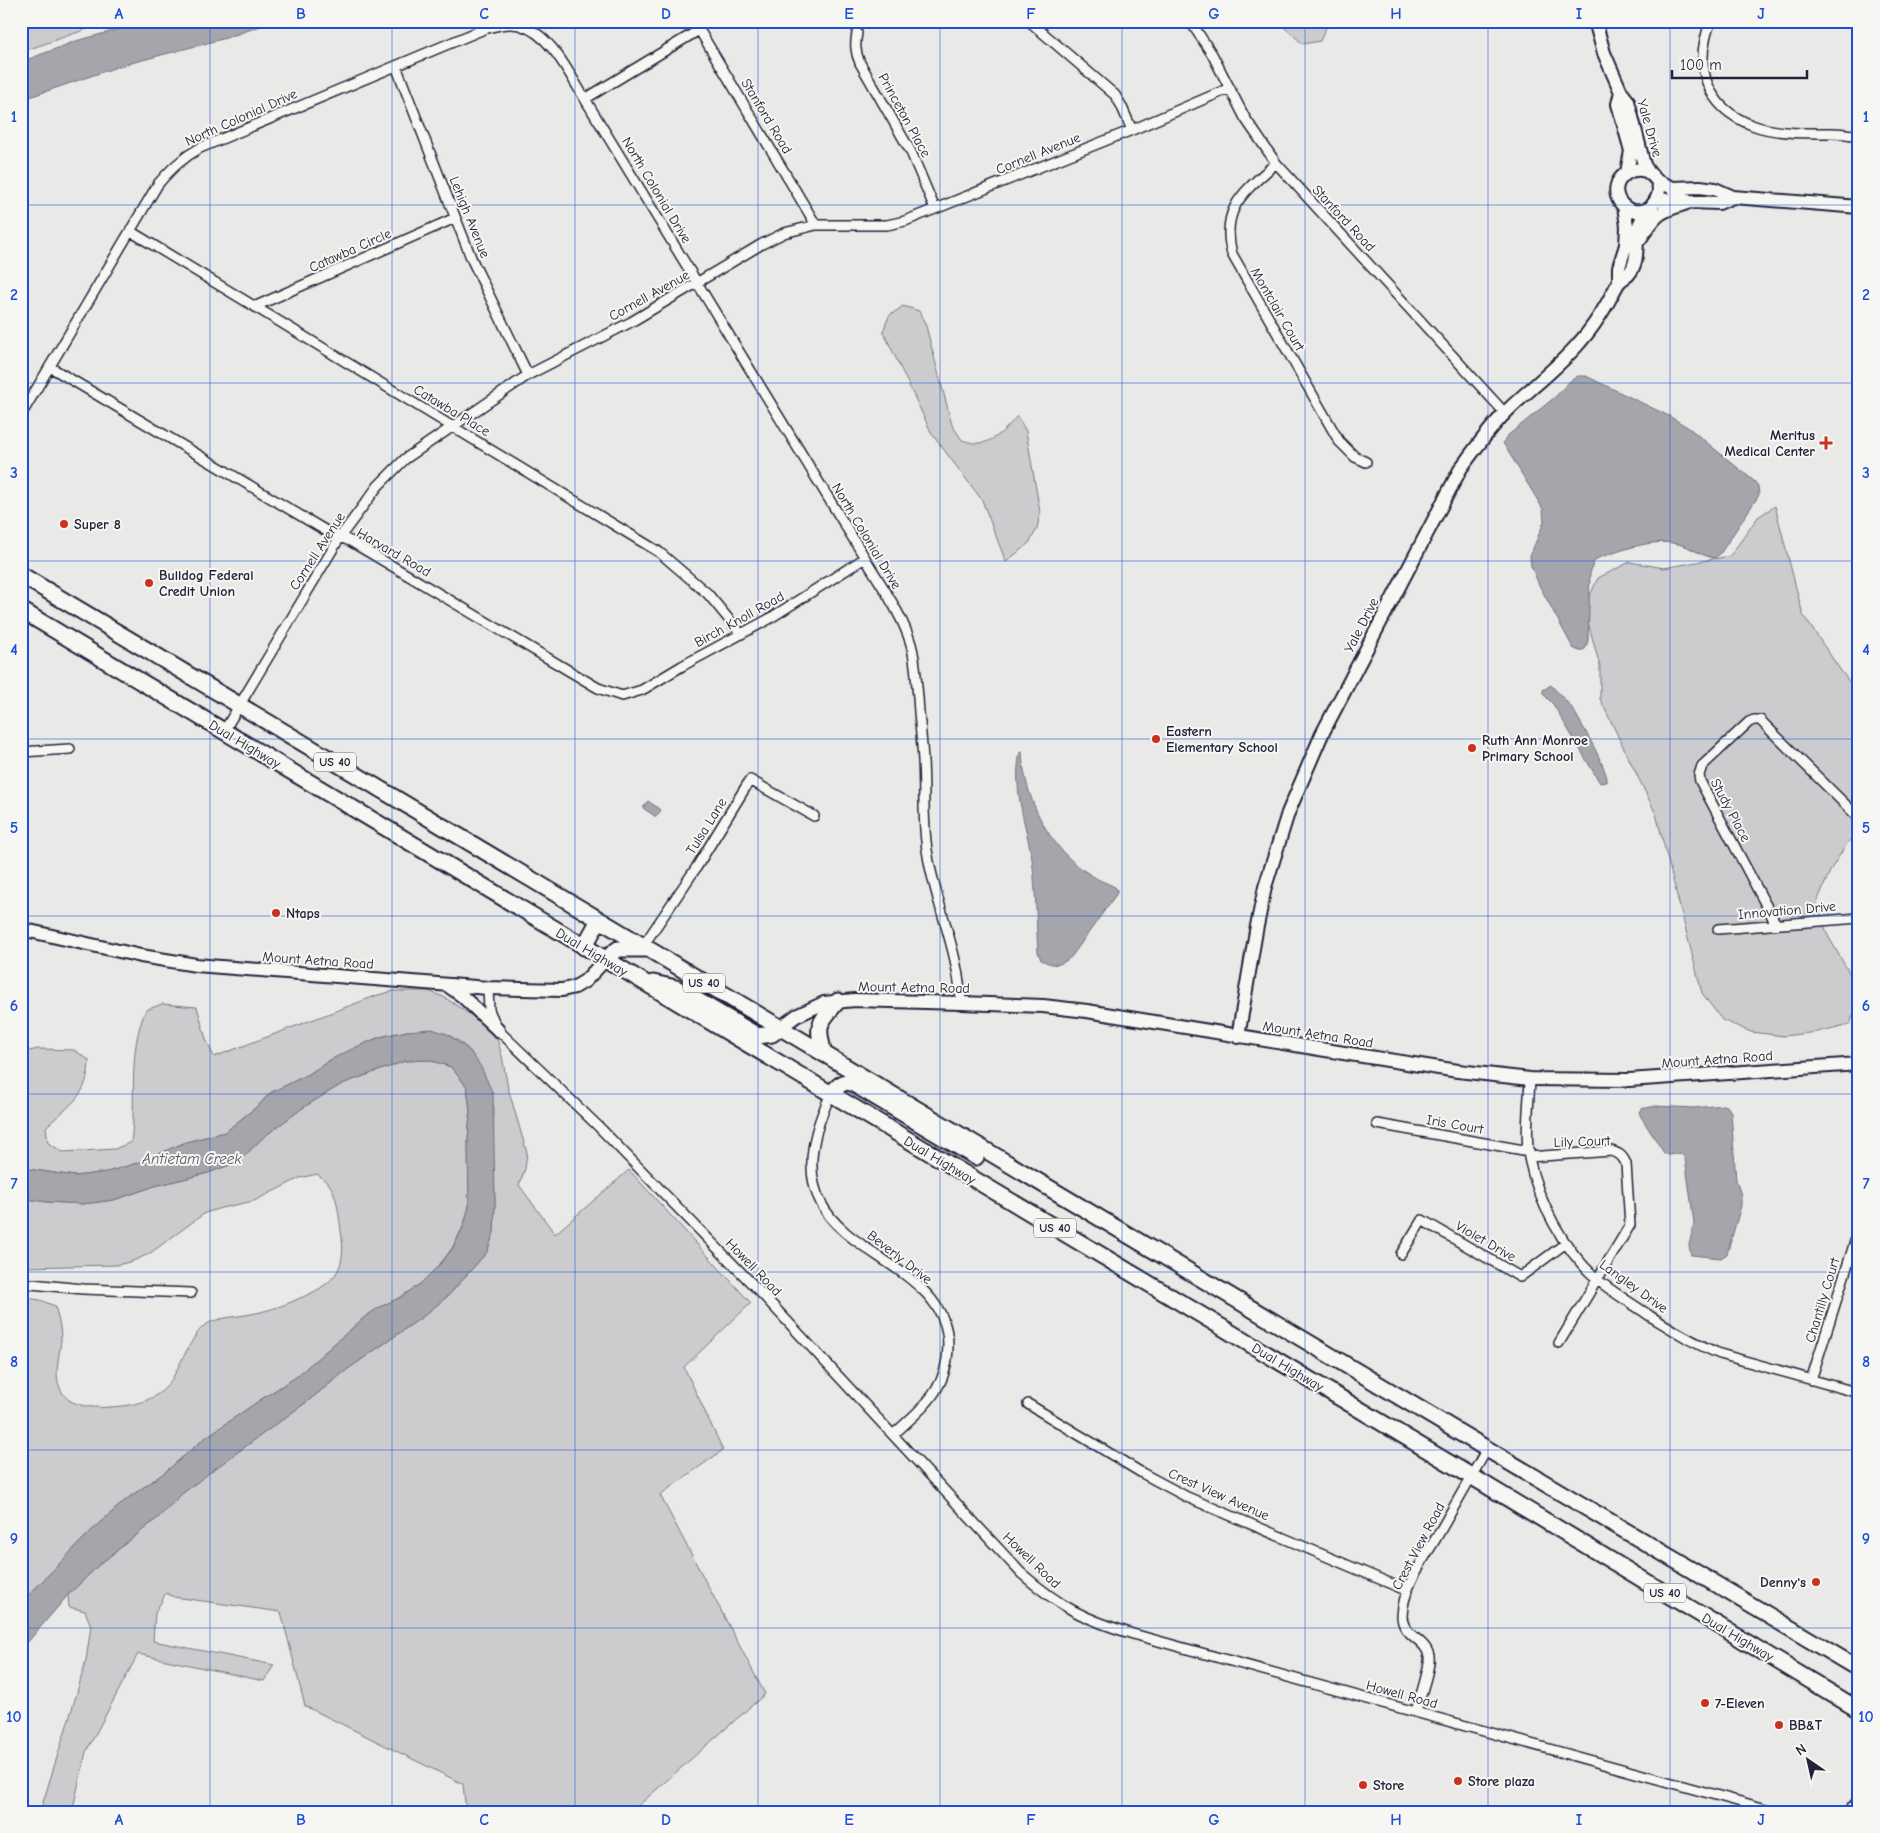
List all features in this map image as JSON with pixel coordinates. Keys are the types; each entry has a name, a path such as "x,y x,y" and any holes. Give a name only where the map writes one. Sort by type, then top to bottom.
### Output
{"main road":[{"name":"US 40","path":"21,575 1859,1669"},
{"name":"Dual Highway","path":"21,610 1471,1476 1859,1710"},
{"path":"584,946 599,920"},
{"path":"606,959 618,949 646,948"},
{"path":"639,980 676,988 758,1036 772,1034 780,1028"},
{"path":"824,1054 819,1028 821,1021 838,1001"},
{"path":"831,1094 841,1083 852,1083 977,1158 1003,1161"}],"street":[{"name":"Stanford Road","path":"694,21 816,226"},
{"path":"1028,21 1115,95 1122,105 1132,130"},
{"name":"Stanford Road","path":"1190,21 1212,54 1245,118 1276,164 1506,413"},
{"name":"Yale Drive","path":"1238,1037 1256,931 1266,887 1288,812 1322,734 1461,468 1480,442 1506,413 1580,343 1595,324 1619,282 1630,273 1636,259 1638,228 1659,192 1653,177 1644,165 1628,100 1621,92 1604,53 1595,21"},
{"path":"1712,21 1703,46 1702,63 1705,78 1714,97 1722,107 1752,126 1803,133 1859,135"},
{"name":"North Colonial Drive","path":"21,414 158,184 182,158 200,148 484,29 503,24 518,25 530,30 544,40 554,52 585,99 865,558 900,619 912,646 923,761 925,836 933,883 955,960 960,984 961,1003"},
{"path":"585,99 699,30"},
{"name":"Princeton Place","path":"857,33 855,43 856,54 860,63 911,152 936,209"},
{"name":"Lehigh Avenue","path":"396,66 472,260 528,375"},
{"name":"Cornell Avenue","path":"224,731 241,706 340,538 389,473 405,459 528,375 632,322 762,244 784,233 816,226 887,226 936,209 1132,130 1230,88"},
{"name":"Yale Drive","path":"1619,282 1619,267 1626,245 1627,226 1624,206 1618,198 1617,186 1627,172 1631,151 1618,104 1621,92"},
{"name":"Montclair Court","path":"1276,164 1238,200 1230,216 1228,230 1232,254 1339,442 1355,457 1366,462"},
{"name":"Yale Drive","path":"1627,172 1638,170 1653,177"},
{"path":"1653,177 1673,188 1700,187 1715,189 1733,197 1859,207"},
{"path":"1638,242 1657,215 1663,211 1690,202 1719,203 1733,197"},
{"path":"1624,206 1634,211 1645,210 1653,205 1682,198 1690,202"},
{"name":"Catawba Circle","path":"256,306 455,218"},
{"name":"Catawba Place","path":"130,231 659,552 708,594 741,634"},
{"name":"Harvard Road","path":"50,367 328,532 350,541 598,688 622,696"},
{"name":"Birch Knoll Road","path":"622,696 642,690 769,619 865,558"},
{"name":"Study Place","path":"1776,924 1700,781 1699,775 1702,766 1749,722 1760,720 1859,818"},
{"path":"21,752 70,748"},
{"name":"Tulsa Lane","path":"646,948 750,780 814,816"},
{"name":"Innovation Drive","path":"1718,929 1859,918"},
{"name":"Mount Aetna Road","path":"21,929 141,956 196,966 488,988 562,990 575,987 585,981 606,959"},
{"path":"448,985 498,1030"},
{"name":"Howell Road","path":"488,988 489,1010 498,1030 599,1127 664,1193 763,1295 1022,1572 1058,1603 1098,1624 1777,1812"},
{"name":"Mount Aetna Road","path":"780,1028 796,1016 810,1009 824,1003 838,1001 961,1003 1043,1006 1087,1011 1238,1037 1458,1071 1530,1079 1629,1080 1859,1064"},
{"name":"Langley Drive","path":"1530,1079 1529,1154 1542,1198 1566,1243 1597,1279 1628,1301 1700,1346 1720,1354 1859,1393"},
{"name":"Beverly Drive","path":"831,1094 820,1117 814,1140 812,1161 812,1178 822,1205 836,1223 851,1236 928,1295 945,1324 948,1339 948,1354 941,1383 925,1406 893,1435"},
{"name":"Iris Court","path":"1377,1124 1529,1154"},
{"name":"Lily Court","path":"1529,1154 1611,1151 1618,1153 1623,1158 1626,1164 1630,1224 1597,1279"},
{"name":"Violet Drive","path":"1401,1254 1422,1220 1520,1277 1566,1243"},
{"name":"Chantilly Court","path":"1812,1380 1859,1229"},
{"path":"1559,1343 1597,1279"},
{"path":"21,1283 83,1289 191,1293"},
{"name":"Crest View Avenue","path":"1028,1404 1142,1473 1187,1497 1408,1591"},
{"name":"Crest View Road","path":"1416,1712 1429,1658 1426,1649 1407,1631 1403,1624 1404,1605 1408,1591 1487,1449"},
{"path":"1851,1812 1859,1802"}],"shaded area":[{"path":"21,21 110,21 21,52"},
{"path":"1277,21 1329,21 1320,41 1303,44"},
{"path":"903,306 919,311 926,326 952,425 962,440 976,443 990,440 1005,429 1017,416 1026,431 1040,512 1037,529 1029,543 1006,562 982,500 932,434 883,331 889,316"},
{"path":"1775,506 1803,615 1859,694 1859,837 1848,842 1831,869 1817,902 1827,934 1859,990 1859,999 1850,1024 1817,1032 1784,1036 1751,1032 1722,1020 1702,993 1656,814 1600,699 1600,666 1584,608 1598,578 1630,562 1664,568 1730,556 1758,517"},
{"path":"394,991 428,991 444,997 472,1016 497,1039 508,1088 527,1153 525,1169 519,1185 555,1234 629,1170 751,1303 684,1367 723,1450 660,1495 765,1694 631,1812 466,1812 463,1784 305,1706 281,1612 174,1597 166,1593 155,1613 153,1641 274,1665 264,1681 138,1654 86,1752 72,1812 40,1812 86,1660 91,1626 85,1611 69,1607 68,1595 100,1564 159,1517 183,1493 308,1401 348,1369 425,1315 449,1295 487,1252 494,1232 494,1108 470,1051 460,1042 447,1034 407,1031 379,1037 330,1060 309,1074 270,1093 260,1104 225,1132 186,1142 137,1163 107,1172 75,1176 21,1168 21,1053 38,1049 74,1050 89,1060 88,1073 82,1091 46,1127 48,1143 63,1152 115,1149 131,1142 134,1058 140,1026 146,1010 162,1004 197,1007 206,1039 214,1057 378,995"},
{"path":"429,1060 451,1067 467,1087 470,1111 468,1141 469,1206 464,1225 452,1248 441,1263 420,1284 366,1316 296,1377 205,1438 164,1473 128,1498 96,1526 21,1603 21,1297 40,1300 55,1306 61,1336 57,1372 59,1387 69,1400 83,1406 94,1407 135,1404 151,1398 165,1388 173,1378 196,1335 207,1324 281,1306 310,1294 328,1282 335,1275 339,1267 343,1245 335,1197 330,1185 317,1174 300,1178 254,1201 205,1213 149,1254 133,1261 117,1265 21,1267 21,1198 83,1204 114,1200 155,1186 208,1173 238,1162 265,1136 304,1107 342,1084 405,1061"}],"water":[{"path":"149,21 275,21 226,38 120,66 21,100 21,62 76,41"},
{"path":"1578,376 1586,376 1669,416 1689,428 1754,481 1758,486 1759,495 1720,554 1715,558 1678,544 1658,543 1638,546 1598,558 1593,563 1590,574 1588,641 1585,649 1579,651 1573,648 1539,585 1531,566 1530,556 1544,522 1543,509 1503,443 1506,437"},
{"path":"1551,685 1572,708 1581,723 1604,768 1607,782 1600,783 1553,704 1543,694 1543,690"},
{"path":"1020,752 1022,752 1024,770 1034,805 1052,838 1076,865 1094,877 1115,887 1117,890 1117,893 1072,956 1060,964 1041,960 1038,952 1032,859 1019,792 1018,765"},
{"path":"648,801 661,810 656,817 643,808"},
{"name":"Antietam Creek","path":"432,1029 447,1034 470,1051 481,1067 493,1094 494,1232 487,1252 449,1295 425,1315 348,1369 308,1401 183,1493 159,1517 100,1564 68,1595 21,1650 21,1603 96,1526 128,1498 164,1473 205,1438 296,1377 366,1316 420,1284 453,1248 464,1225 469,1206 468,1141 470,1111 467,1087 451,1067 429,1060 405,1061 342,1084 304,1107 265,1136 238,1162 208,1173 155,1186 114,1200 83,1204 21,1198 21,1168 75,1176 107,1172 137,1163 186,1142 225,1132 260,1104 270,1093 309,1074 330,1060 354,1048 380,1037 407,1031"},
{"path":"1656,1106 1694,1108 1727,1106 1731,1112 1736,1180 1741,1195 1741,1206 1727,1254 1721,1258 1691,1255 1689,1245 1694,1223 1685,1158 1680,1153 1669,1155 1664,1153 1639,1112 1641,1109"}],"place":[{"name":"Meritus Medical Center","path":"1826,443"},
{"name":"Super 8","path":"64,524"},
{"name":"Bulldog Federal Credit Union","path":"149,583"},
{"name":"Eastern Elementary School","path":"1156,739"},
{"name":"Ruth Ann Monroe Primary School","path":"1472,748"},
{"name":"Ntaps","path":"276,913"},
{"name":"Denny's","path":"1816,1582"},
{"name":"7-Eleven","path":"1705,1703"},
{"name":"BB&T","path":"1779,1725"},
{"name":"Store plaza","path":"1458,1781"},
{"name":"Store","path":"1363,1785"}]}
